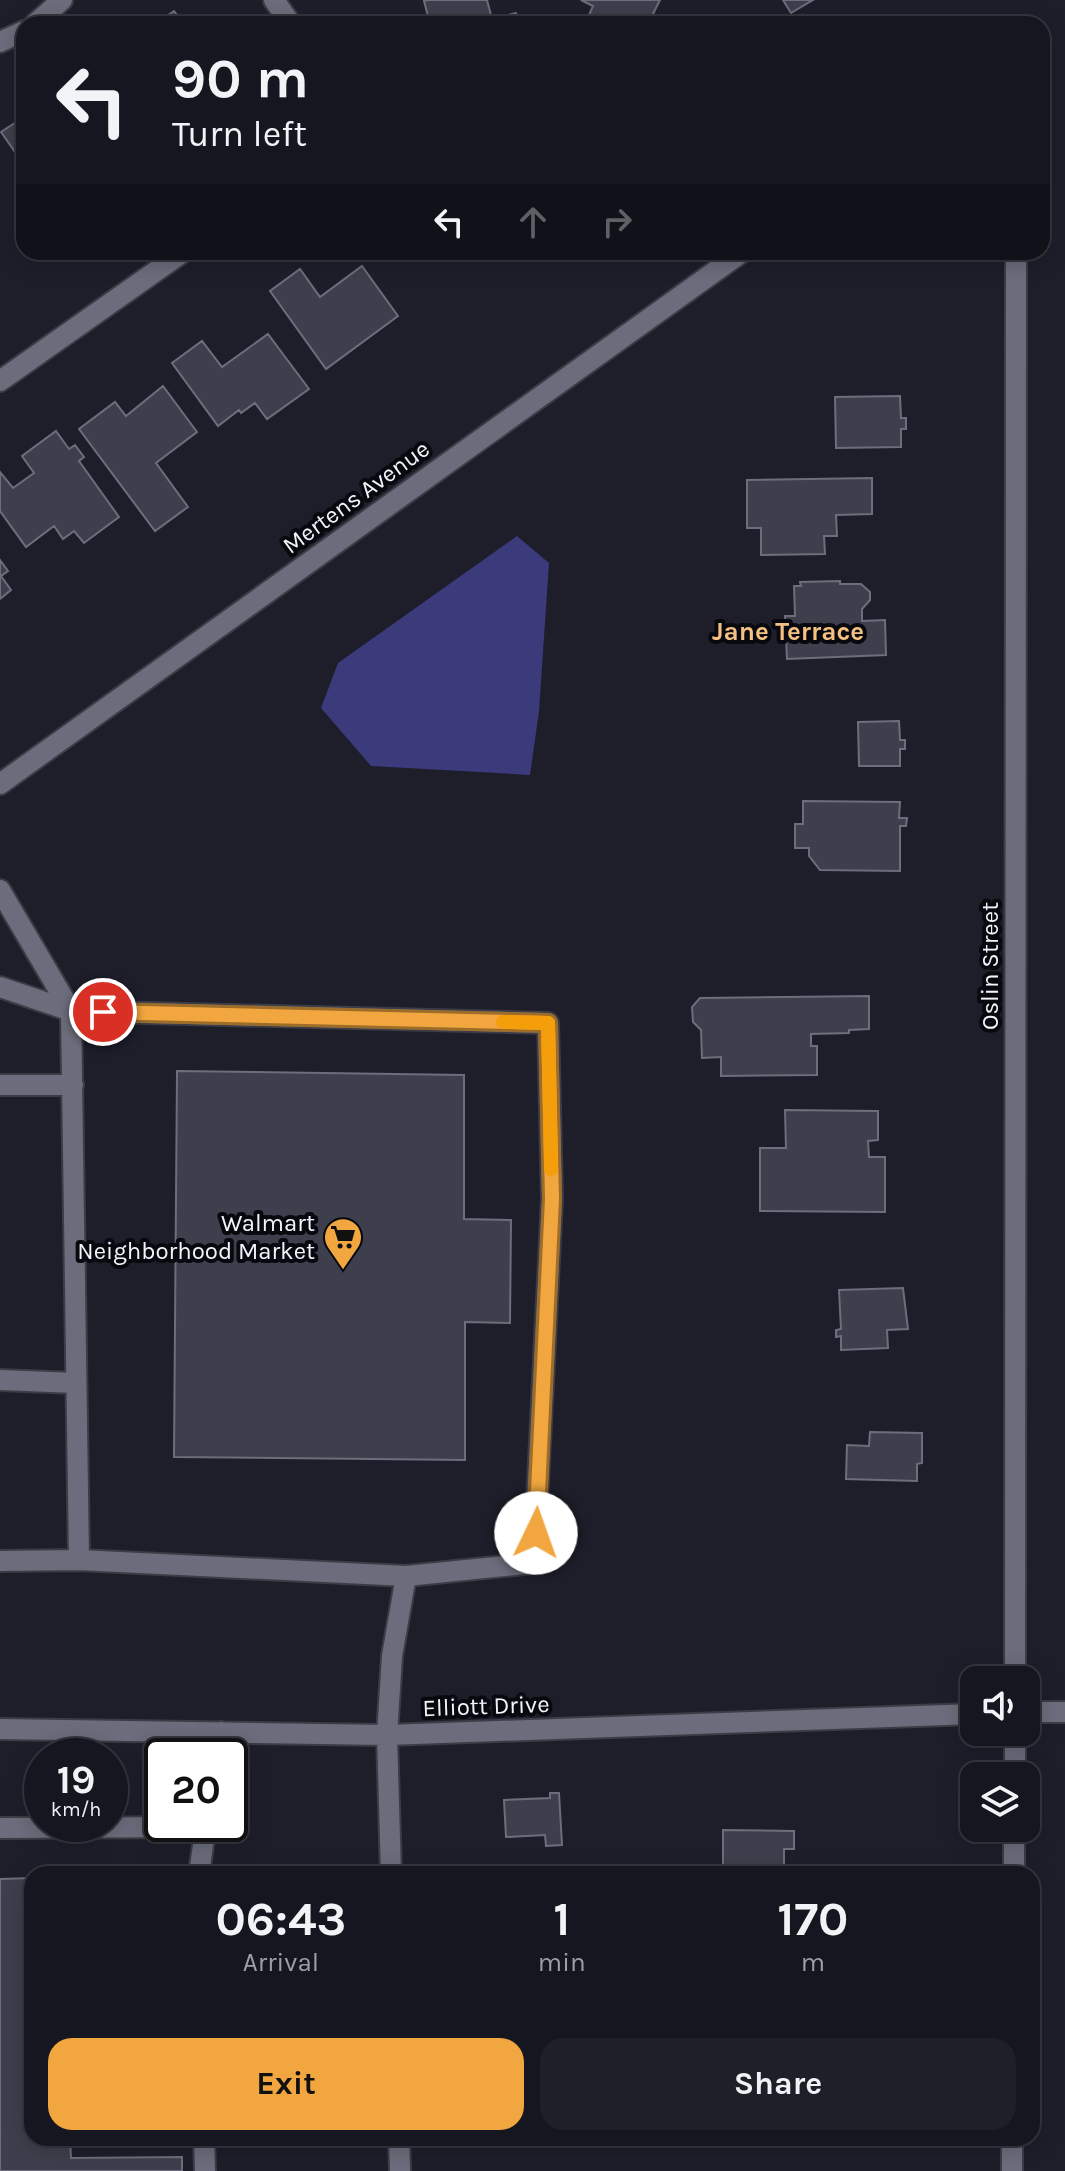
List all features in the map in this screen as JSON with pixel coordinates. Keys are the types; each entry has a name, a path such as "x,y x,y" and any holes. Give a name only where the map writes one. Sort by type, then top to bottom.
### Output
{"street":[{"path":"44,16 62,0"},
{"path":"0,381 172,260"},
{"name":"Mertens Avenue","path":"0,784 731,260"},
{"name":"Oslin Street","path":"1015,1666 1016,260"},
{"path":"0,890 71,1011 79,1560"},
{"path":"0,987 71,1011 548,1023 552,1199 534,1563 406,1576 79,1560 0,1561"},
{"path":"0,1085 73,1085"},
{"path":"0,1380 76,1383"},
{"path":"391,1866 387,1735 392,1656 406,1576"},
{"path":"1040,1712 1065,1712"},
{"name":"Elliott Drive","path":"0,1729 387,1735 960,1715"},
{"path":"220,1738 221,1732"},
{"path":"0,1828 144,1827"},
{"path":"200,1866 204,1842"},
{"path":"1014,1842 1014,1866"},
{"path":"204,2146 205,2171"},
{"path":"399,2146 400,2171"},
{"path":"1012,2146 1012,2171"}],"shaded area":[{"path":"517,536 549,563 539,711 530,775 371,766 321,708 338,663"}],"building":[{"path":"487,0 491,16 428,16 424,1"},
{"path":"581,0 660,0 652,16 589,16 593,6"},
{"path":"783,0 813,0 791,13"},
{"path":"16,122 16,154 1,132"},
{"path":"362,266 398,316 326,369 270,291 300,269 320,297"},
{"path":"268,334 309,389 267,419 255,403 241,413 239,410 218,426 172,363 202,341 222,367"},
{"path":"163,386 197,432 156,463 188,507 155,531 79,429 115,402 126,416"},
{"path":"900,396 901,418 906,418 906,429 901,429 901,447 836,448 835,397"},
{"path":"56,431 69,449 75,445 84,457 79,461 119,517 84,543 74,531 63,539 54,526 26,547 0,511 0,472 13,488 34,473 22,456"},
{"path":"872,478 872,514 836,515 837,536 824,536 825,554 761,555 761,528 747,528 747,480"},
{"path":"0,560 8,571 1,576 11,590 0,599"},
{"path":"840,581 840,584 861,584 870,592 870,600 862,609 862,621 885,620 886,655 787,659 785,616 795,616 794,586 801,586 800,582"},
{"path":"899,721 900,740 905,740 905,749 900,749 900,766 859,766 858,722"},
{"path":"803,801 900,802 899,818 907,818 906,826 900,826 900,871 820,870 809,856 809,848 795,848 795,824 803,824"},
{"path":"869,996 869,1029 811,1034 811,1046 817,1046 817,1075 721,1076 721,1057 702,1058 701,1030 693,1022 692,1007 700,998"},
{"name":"Walmart Neighborhood Market","path":"177,1071 464,1075 464,1219 511,1220 510,1323 465,1322 465,1460 174,1457"},
{"path":"785,1110 878,1111 878,1140 868,1141 869,1157 885,1157 885,1212 760,1211 760,1148 786,1148"},
{"path":"903,1288 908,1329 887,1330 888,1348 841,1350 841,1336 836,1337 836,1330 841,1329 839,1290"},
{"path":"870,1432 922,1433 922,1463 917,1464 917,1481 846,1479 847,1445 869,1446"},
{"path":"550,1793 559,1793 562,1845 546,1846 545,1835 506,1837 504,1800 550,1798"},
{"path":"723,1830 794,1831 794,1849 784,1849 784,1866 723,1866"},
{"path":"24,1878 24,2146 70,2146 71,2158 182,2157 182,2171 0,2171 0,1879"}],"slow traffic":[{"path":"503,1022 548,1023 551,1169"}],"place":[{"name":"Walmart Neighborhood Market","path":"343,1271"}],"district":[{"name":"Jane Terrace","path":"788,631"}],"route":[{"path":"103,1012 548,1023 552,1199 536,1533"}]}
